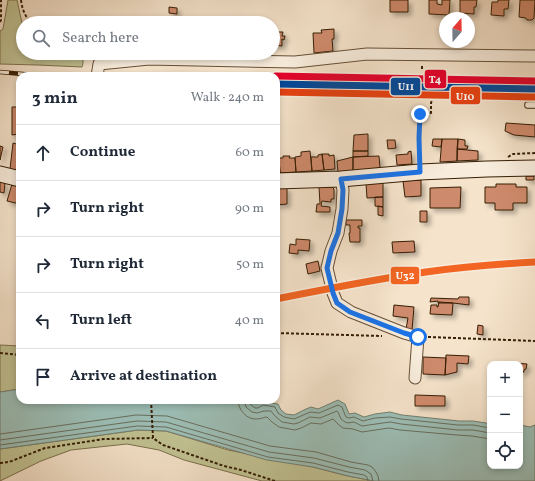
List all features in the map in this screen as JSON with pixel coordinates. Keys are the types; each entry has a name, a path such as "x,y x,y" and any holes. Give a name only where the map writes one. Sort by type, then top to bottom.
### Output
{"main road":[{"path":"280,181 341,179 420,172 535,168"},
{"path":"0,174 16,178"}],"street":[{"path":"198,60 295,62 368,54 535,56"},
{"path":"99,72 100,64 139,60"},
{"path":"341,179 343,190 342,209 338,233 331,251 327,268 333,293 337,303 350,312 418,337 414,378"}],"lane":[{"path":"528,105 535,106"}],"path":[{"path":"0,22 1,0"},
{"path":"21,0 26,16"},
{"path":"420,114 431,113 431,103 434,94"},
{"path":"486,95 485,97 528,98"},
{"path":"420,172 419,138 421,106"},
{"path":"0,354 16,355"},
{"path":"151,404 153,438"},
{"path":"0,463 9,462 45,448 104,439 153,438 163,445 224,466 242,470 275,481"}],"green space":[{"path":"8,0 17,0 20,16 16,16 16,60 83,60 82,67 0,64 0,31 3,29"},
{"path":"0,345 16,346 16,390 0,392"},
{"path":"138,430 166,431 228,450 374,481 262,481 184,460 159,450 127,444 71,450 41,461 0,481 0,449"}],"water":[{"path":"16,390 16,404 278,404 281,410 286,414 294,415 311,407 318,409 338,400 345,404 349,414 355,413 364,417 390,412 402,415 486,423 487,469 523,469 523,426 530,427 535,425 535,481 374,481 313,467 267,460 166,431 138,430 0,449 0,392"}],"building":[{"path":"390,0 408,0 408,12 390,12"},
{"path":"429,0 437,0 437,4 442,5 442,0 450,0 449,12 439,12 439,14 429,14"},
{"path":"460,0 477,0 476,7 474,7 474,12 460,12"},
{"path":"498,0 509,0 508,9 504,9 504,16 491,15 492,2 498,2"},
{"path":"520,0 535,0 534,18 532,20 519,17"},
{"path":"169,7 177,8 177,14 169,13"},
{"path":"334,29 334,39 332,39 333,51 314,53 313,33 322,33 321,30"},
{"path":"280,32 283,32 282,36 285,36 284,40 282,39 282,46 280,46"},
{"path":"12,107 16,107 16,134 12,135"},
{"path":"506,123 535,125 535,137 514,135 505,131"},
{"path":"368,134 368,151 353,151 354,135"},
{"path":"433,139 442,139 441,147 432,146"},
{"path":"442,139 458,139 457,161 440,162"},
{"path":"458,139 465,140 465,146 468,146 467,149 457,149"},
{"path":"387,140 395,140 396,148 388,149"},
{"path":"13,143 16,144 16,170 10,169"},
{"path":"0,146 3,147 0,160"},
{"path":"457,149 478,151 478,160 457,161"},
{"path":"310,151 312,171 296,172 295,157 301,156 301,152"},
{"path":"353,151 368,151 368,156 353,157"},
{"path":"411,151 412,164 397,165 396,155 408,154 408,152"},
{"path":"322,154 324,170 312,171 311,157 318,157 318,155"},
{"path":"322,154 329,154 329,156 334,155 335,169 324,170"},
{"path":"283,156 290,156 289,158 295,158 296,172 280,173 280,158 283,158"},
{"path":"379,156 380,168 353,171 353,157"},
{"path":"353,157 353,171 338,172 337,161"},
{"path":"526,176 534,176 534,180 526,180"},
{"path":"421,180 421,196 405,197 403,181"},
{"path":"0,181 5,183 4,193 0,192"},
{"path":"383,183 383,197 367,198 366,184"},
{"path":"12,184 16,186 16,203 7,201"},
{"path":"496,184 516,184 516,187 527,187 527,203 513,203 513,210 495,210 495,203 485,203 485,187 496,187"},
{"path":"319,187 332,187 334,189 334,199 331,199 331,202 322,201 321,206 330,207 330,212 316,212 317,204 320,204"},
{"path":"461,187 460,208 430,208 430,188"},
{"path":"280,188 287,188 287,204 280,205"},
{"path":"375,197 383,197 383,207 375,206"},
{"path":"378,206 383,207 383,216 378,215"},
{"path":"420,211 427,211 427,222 420,222"},
{"path":"346,220 362,220 362,226 358,226 358,228 360,228 360,242 350,242 350,225 346,225"},
{"path":"296,239 310,240 309,251 298,250 298,254 289,253 290,244 296,245"},
{"path":"414,241 415,252 393,253 392,242"},
{"path":"318,261 320,271 308,274 306,264"},
{"path":"459,297 469,297 469,305 438,303 438,301 430,302 431,298 458,299"},
{"path":"439,302 453,303 452,315 430,314 431,305 437,305 438,307"},
{"path":"394,305 414,307 412,330 406,329 408,318 393,316"},
{"path":"478,325 483,326 483,335 477,334"},
{"path":"446,355 469,356 468,364 457,363 457,372 445,375"},
{"path":"423,357 446,358 445,375 423,374"},
{"path":"523,364 527,364 526,369 524,372"},
{"path":"415,395 445,396 445,406 415,406"}],"railway":[{"path":"0,72 16,73"}],"transit line":[{"name":"T4","path":"280,76 535,81"},
{"name":"U11","path":"280,84 535,89"},
{"name":"U10","path":"280,92 535,97"},
{"name":"U32","path":"280,298 426,272 535,262"}],"route":[{"path":"418,337 350,312 337,303 327,268 331,251 338,233 342,209 343,190 341,179 420,172 420,114"}]}
